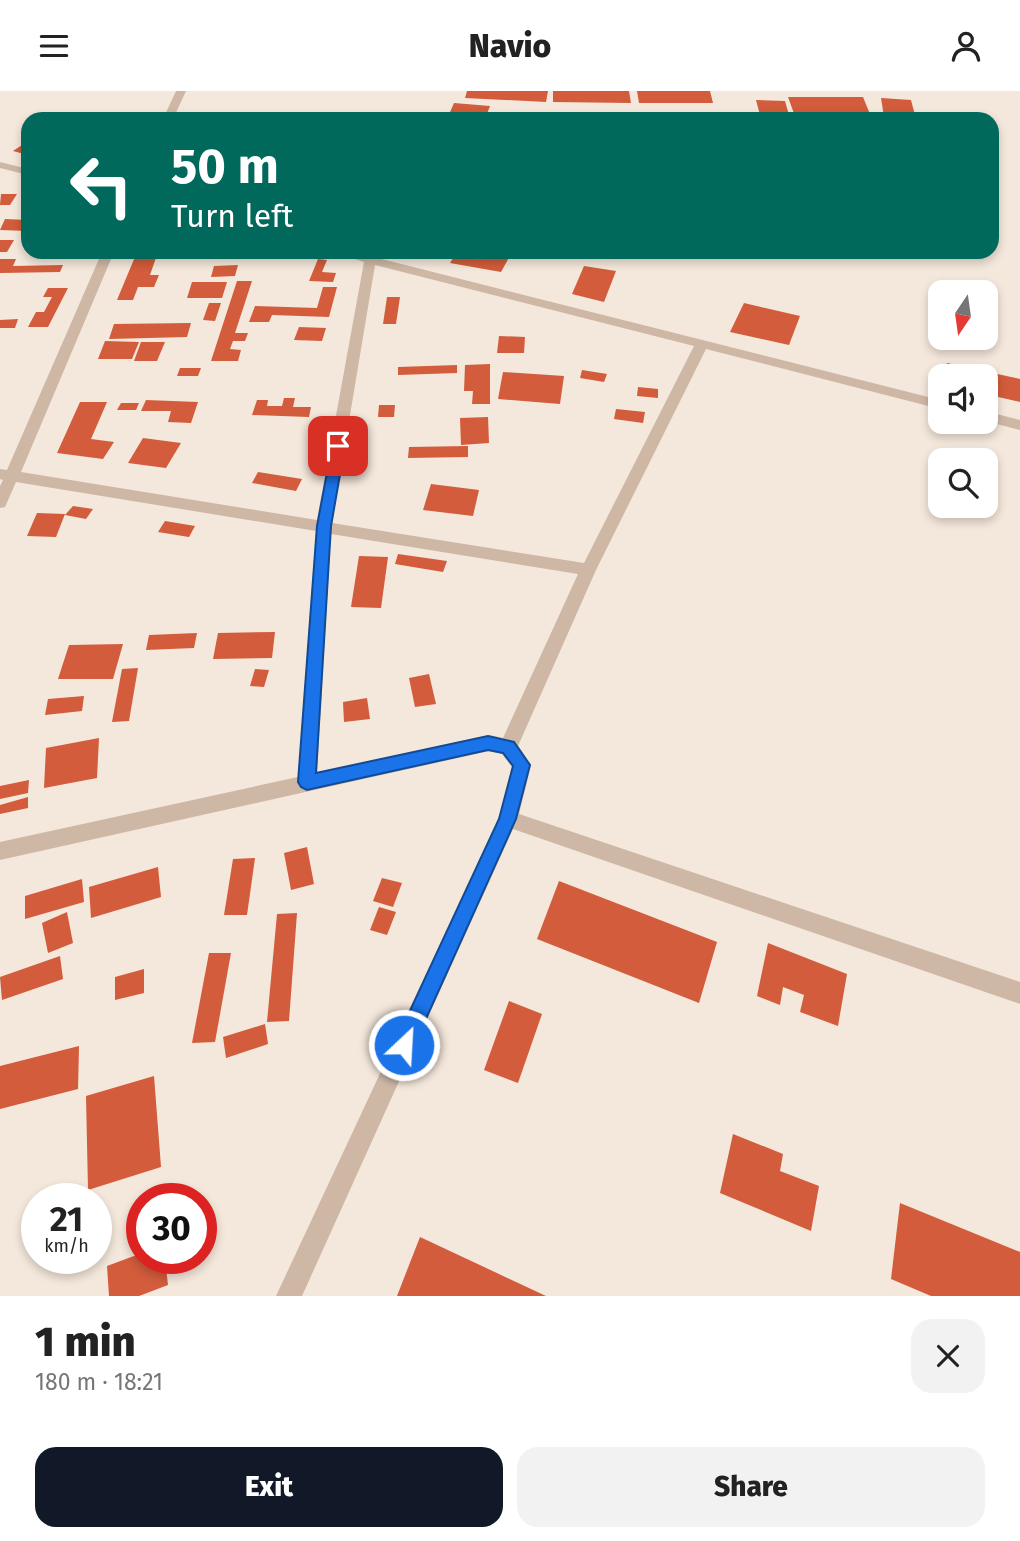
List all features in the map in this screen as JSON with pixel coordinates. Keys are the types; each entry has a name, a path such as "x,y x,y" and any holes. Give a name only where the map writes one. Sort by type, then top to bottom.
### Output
{"street":[{"path":"171,112 181,91"},
{"path":"0,165 21,171"},
{"path":"0,503 6,475 105,259"},
{"path":"366,259 928,402"},
{"path":"307,782 324,526 370,260"},
{"path":"508,747 589,570 702,344"},
{"path":"998,419 1020,425"},
{"path":"6,475 589,570"},
{"path":"0,851 488,743 508,747 522,765 508,819 289,1296"},
{"path":"508,819 1020,992"}],"building":[{"path":"467,91 548,91 546,102 465,98"},
{"path":"553,91 629,91 631,103 553,102"},
{"path":"637,91 710,91 713,103 639,103"},
{"path":"788,97 863,97 869,112 793,112"},
{"path":"881,98 911,100 914,112 883,112"},
{"path":"756,100 785,101 788,112 759,112"},
{"path":"454,103 490,106 488,112 450,112"},
{"path":"1,194 17,194 10,205 0,205"},
{"path":"5,219 21,220 21,231 0,230"},
{"path":"0,240 14,240 7,252 0,252"},
{"path":"0,259 16,259 13,266 63,265 60,272 0,273"},
{"path":"134,259 156,259 150,275 159,275 154,287 138,287 133,300 117,300"},
{"path":"318,259 327,260 322,272 336,273 333,282 309,281"},
{"path":"453,259 508,259 501,272 450,263"},
{"path":"238,265 235,276 211,277 214,266"},
{"path":"584,266 616,271 604,302 572,294"},
{"path":"237,281 252,281 235,333 248,333 245,341 233,341 230,349 241,350 238,361 211,361"},
{"path":"192,282 227,282 222,298 187,298"},
{"path":"323,287 337,287 329,317 272,315 269,322 249,322 255,306 317,308"},
{"path":"48,288 68,288 48,327 28,327 36,312 44,312 52,297 43,297"},
{"path":"387,297 400,297 396,324 383,324"},
{"path":"209,303 221,303 215,321 203,320"},
{"path":"744,303 800,316 789,345 730,332"},
{"path":"18,319 15,328 0,328 0,320"},
{"path":"191,323 187,337 109,339 114,324"},
{"path":"299,327 326,328 322,341 294,340"},
{"path":"499,336 525,337 524,353 497,353"},
{"path":"105,341 139,342 132,359 98,359"},
{"path":"141,342 165,342 157,361 134,361"},
{"path":"490,364 490,404 472,404 473,391 464,391 465,365"},
{"path":"457,365 457,373 398,375 398,367"},
{"path":"180,368 201,368 198,376 177,376"},
{"path":"582,370 607,374 604,382 580,378"},
{"path":"503,372 564,376 560,404 498,399"},
{"path":"998,374 1020,379 1020,402 998,397"},
{"path":"638,387 658,389 658,398 637,396"},
{"path":"284,398 295,398 293,407 311,407 309,417 252,415 257,400 268,400 267,406 282,406"},
{"path":"146,400 198,402 191,423 168,422 171,411 141,411"},
{"path":"80,402 107,402 91,439 114,442 103,459 57,453"},
{"path":"121,403 139,403 136,410 117,410"},
{"path":"379,405 395,405 394,417 378,417"},
{"path":"616,409 645,412 643,423 614,419"},
{"path":"488,417 489,443 461,445 460,418"},
{"path":"143,438 181,443 166,468 128,463"},
{"path":"468,446 468,457 408,458 409,447"},
{"path":"258,472 302,479 296,491 252,483"},
{"path":"431,484 479,490 473,516 423,510"},
{"path":"73,506 93,509 86,519 65,515"},
{"path":"37,513 65,514 56,537 27,536"},
{"path":"165,521 195,526 189,537 158,532"},
{"path":"398,554 447,561 443,572 395,564"},
{"path":"359,556 388,557 381,608 351,607"},
{"path":"275,632 272,658 213,659 218,633"},
{"path":"197,633 194,648 146,650 149,635"},
{"path":"123,644 113,679 58,679 69,645"},
{"path":"138,668 129,721 112,722 122,669"},
{"path":"255,669 269,670 264,687 250,686"},
{"path":"429,674 436,704 415,707 409,678"},
{"path":"84,696 82,711 45,715 48,699"},
{"path":"367,698 370,719 344,722 343,702"},
{"path":"99,738 97,778 44,788 46,748"},
{"path":"29,780 28,793 0,799 0,786"},
{"path":"28,797 28,808 0,814 0,805"},
{"path":"307,847 314,884 291,890 284,853"},
{"path":"255,858 247,915 224,915 233,859"},
{"path":"158,867 161,897 91,918 89,887"},
{"path":"382,878 402,883 393,907 373,901"},
{"path":"82,879 84,902 25,919 25,896"},
{"path":"559,881 717,942 699,1003 537,939"},
{"path":"379,907 396,912 387,935 370,930"},
{"path":"67,912 73,943 48,953 42,923"},
{"path":"297,913 289,1021 267,1022 277,914"},
{"path":"768,943 847,974 838,1026 800,1012 804,995 783,987 780,1005 757,996"},
{"path":"209,953 231,953 215,1042 192,1043"},
{"path":"60,956 63,979 2,1000 0,977"},
{"path":"144,969 144,993 115,1000 115,977"},
{"path":"509,1001 542,1014 518,1083 484,1070"},
{"path":"265,1024 268,1044 226,1058 223,1037"},
{"path":"79,1046 78,1089 0,1109 0,1066"},
{"path":"154,1076 161,1167 110,1183 88,1183 86,1096"},
{"path":"733,1134 783,1154 780,1171 819,1186 811,1231 720,1193"},
{"path":"900,1203 1020,1252 1020,1296 931,1296 891,1279"},
{"path":"420,1237 546,1296 397,1296"},
{"path":"126,1259 126,1274 167,1274 168,1285 139,1296 109,1296 108,1274 112,1274 112,1264"}],"route":[{"path":"338,446 324,526 307,782 488,743 508,747 522,765 508,819 404,1045"}]}
